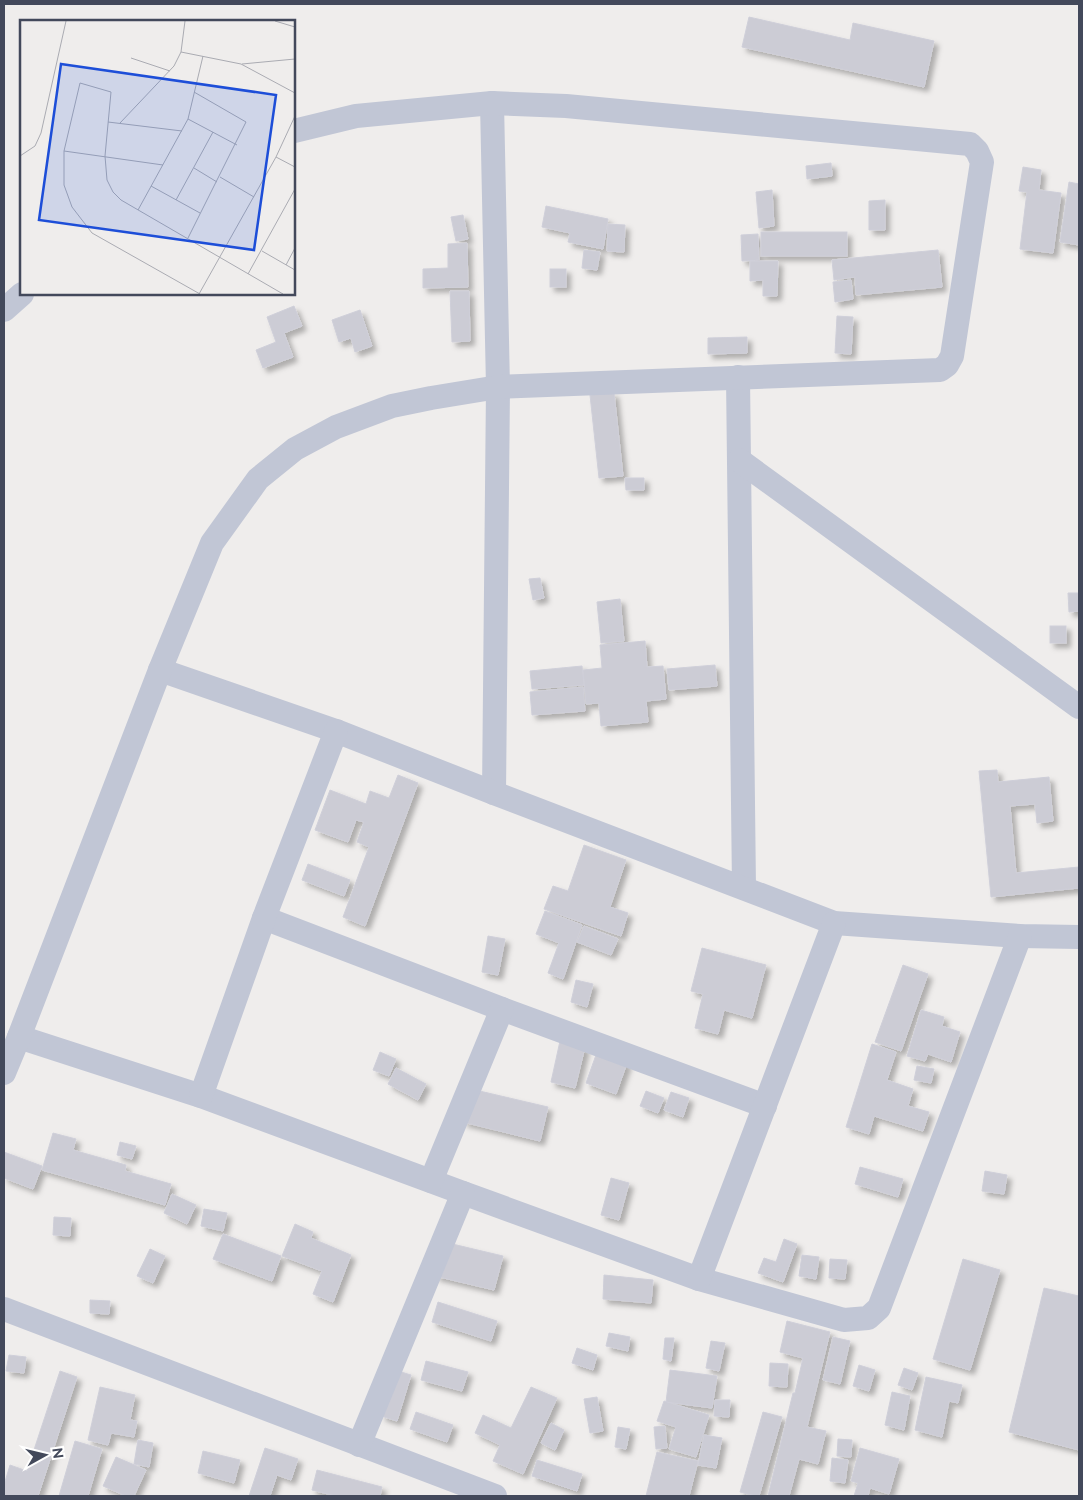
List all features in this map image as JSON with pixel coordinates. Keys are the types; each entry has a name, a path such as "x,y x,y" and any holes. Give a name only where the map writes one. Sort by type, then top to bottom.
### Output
{"street":[{"path":"492,103 498,387 494,794"},
{"path":"4,1073 160,670 212,543 258,480 296,450 336,427 392,406 498,387 940,370 947,365 952,356 982,162 978,151 970,144 566,106 492,103 356,116 295,131"},
{"path":"4,310 21,295"},
{"path":"738,377 744,888"},
{"path":"740,460 1079,707"},
{"path":"160,670 336,731 494,794 834,923 1020,936 1079,937"},
{"path":"201,1096 264,918 336,731"},
{"path":"264,918 502,1009 765,1106"},
{"path":"699,1279 834,923"},
{"path":"19,1037 201,1096 699,1279 844,1320 868,1318 879,1308 1020,936"},
{"path":"431,1181 502,1009"},
{"path":"359,1445 463,1193"},
{"path":"4,1309 494,1496"}],"building":[{"path":"749,17 850,40 853,23 934,41 924,87 742,47"},
{"path":"831,163 832,176 807,179 806,166"},
{"path":"1023,167 1041,170 1039,190 1061,193 1053,253 1020,249 1027,192 1019,191"},
{"path":"1069,182 1079,184 1079,245 1060,242"},
{"path":"772,190 774,226 759,228 756,192"},
{"path":"885,200 885,230 869,230 869,201"},
{"path":"546,206 608,219 603,249 568,242 570,233 542,227"},
{"path":"463,215 468,239 456,241 451,217"},
{"path":"608,224 625,225 624,252 607,251"},
{"path":"761,232 847,232 847,256 761,256"},
{"path":"758,234 759,260 742,261 741,235"},
{"path":"467,243 468,287 423,288 423,269 448,268 448,244"},
{"path":"584,250 600,252 597,270 582,268"},
{"path":"938,250 942,287 856,295 855,277 834,280 832,260"},
{"path":"750,261 778,261 777,296 763,296 763,280 750,281"},
{"path":"550,269 566,269 566,287 550,287"},
{"path":"851,280 853,299 835,302 833,282"},
{"path":"450,291 469,291 470,341 452,342"},
{"path":"294,306 302,326 284,333 293,357 263,368 256,350 276,342 267,317"},
{"path":"360,310 372,346 355,352 351,338 339,342 332,320"},
{"path":"837,316 853,317 851,354 835,353"},
{"path":"747,337 747,353 708,354 708,338"},
{"path":"614,393 623,476 599,478 590,395"},
{"path":"625,478 644,478 644,490 626,490"},
{"path":"540,578 544,598 533,600 529,579"},
{"path":"1068,593 1079,593 1079,611 1069,612"},
{"path":"620,599 624,641 601,643 597,602"},
{"path":"1050,626 1066,626 1066,643 1050,643"},
{"path":"645,641 647,667 663,666 666,699 646,701 648,722 601,726 599,703 586,704 583,670 602,668 600,645"},
{"path":"715,665 717,686 669,690 667,669"},
{"path":"582,666 584,685 532,689 530,671"},
{"path":"583,687 585,711 532,715 530,692"},
{"path":"997,770 998,782 1049,777 1053,821 1037,823 1035,804 1010,806 1016,873 1079,867 1079,888 991,897 979,771"},
{"path":"398,775 418,783 365,926 343,917 369,847 357,842 364,822 356,820 348,842 315,830 330,790 366,804 370,791 389,798"},
{"path":"584,845 626,860 610,907 628,913 621,936 544,909 553,886 568,891"},
{"path":"308,864 350,880 344,896 302,880"},
{"path":"545,911 582,925 563,979 548,973 559,943 536,934"},
{"path":"584,926 618,939 611,955 577,942"},
{"path":"488,936 505,939 498,975 482,972"},
{"path":"702,948 766,965 752,1018 724,1010 718,1034 695,1028 703,994 691,991"},
{"path":"903,965 928,974 901,1051 875,1042"},
{"path":"576,980 593,984 587,1007 571,1002"},
{"path":"921,1010 944,1017 942,1026 960,1032 951,1062 928,1054 925,1061 907,1056"},
{"path":"560,1041 585,1047 575,1088 551,1082"},
{"path":"872,1044 896,1052 887,1080 913,1089 908,1106 929,1112 923,1131 874,1116 869,1134 846,1127"},
{"path":"380,1052 396,1059 389,1076 373,1070"},
{"path":"597,1052 627,1063 616,1094 586,1083"},
{"path":"917,1066 934,1069 931,1083 914,1080"},
{"path":"396,1068 426,1084 418,1100 388,1084"},
{"path":"471,1089 548,1107 540,1141 463,1122"},
{"path":"646,1091 664,1098 658,1113 640,1106"},
{"path":"671,1092 689,1098 683,1117 664,1110"},
{"path":"53,1133 76,1139 73,1150 126,1165 125,1171 171,1184 165,1205 42,1170"},
{"path":"120,1142 136,1146 132,1159 117,1155"},
{"path":"4,1152 42,1166 33,1189 4,1178"},
{"path":"860,1167 903,1179 898,1197 855,1184"},
{"path":"985,1171 1007,1175 1004,1194 982,1191"},
{"path":"611,1178 629,1183 619,1220 601,1215"},
{"path":"172,1194 196,1205 187,1224 164,1213"},
{"path":"204,1209 227,1213 223,1231 201,1226"},
{"path":"54,1217 71,1218 70,1236 53,1235"},
{"path":"295,1224 313,1232 311,1238 351,1255 333,1302 313,1294 322,1271 282,1256"},
{"path":"223,1234 281,1256 272,1281 213,1259"},
{"path":"784,1239 797,1244 783,1282 758,1273 764,1258 776,1262"},
{"path":"444,1242 503,1256 494,1290 435,1276"},
{"path":"150,1249 165,1256 153,1283 137,1276"},
{"path":"802,1255 819,1257 816,1279 799,1276"},
{"path":"830,1259 847,1260 845,1279 829,1278"},
{"path":"963,1259 1000,1270 970,1370 933,1359"},
{"path":"604,1275 653,1280 651,1303 603,1299"},
{"path":"1044,1288 1079,1296 1079,1450 1009,1432"},
{"path":"90,1300 110,1301 109,1314 90,1313"},
{"path":"438,1302 497,1321 491,1341 432,1322"},
{"path":"787,1321 830,1332 807,1427 826,1431 818,1464 799,1459 789,1496 768,1496 803,1358 780,1352"},
{"path":"609,1333 630,1337 628,1351 606,1346"},
{"path":"833,1337 850,1341 840,1384 823,1380"},
{"path":"665,1338 674,1338 671,1361 663,1359"},
{"path":"711,1341 725,1343 719,1371 706,1368"},
{"path":"577,1348 597,1355 593,1370 572,1363"},
{"path":"9,1355 26,1357 24,1373 6,1371"},
{"path":"426,1361 468,1372 462,1391 421,1380"},
{"path":"770,1363 788,1364 787,1387 769,1386"},
{"path":"859,1365 875,1370 869,1391 853,1386"},
{"path":"904,1368 918,1373 912,1390 898,1385"},
{"path":"395,1370 411,1375 397,1421 381,1416"},
{"path":"670,1370 717,1376 712,1408 666,1402"},
{"path":"60,1371 77,1377 38,1496 4,1496 4,1485 10,1465 27,1471"},
{"path":"926,1377 962,1385 958,1403 949,1401 942,1437 915,1430"},
{"path":"100,1387 135,1395 130,1420 137,1421 134,1437 111,1433 108,1445 88,1440"},
{"path":"531,1387 557,1398 523,1474 493,1461 500,1445 475,1433 483,1415 511,1428"},
{"path":"892,1392 910,1396 904,1430 885,1425"},
{"path":"597,1397 603,1431 590,1433 584,1399"},
{"path":"715,1400 730,1400 729,1417 714,1416"},
{"path":"664,1401 709,1415 696,1457 669,1449 676,1427 657,1421"},
{"path":"416,1412 453,1425 447,1442 410,1429"},
{"path":"763,1412 782,1417 759,1496 756,1496 740,1492"},
{"path":"551,1423 564,1430 555,1450 541,1443"},
{"path":"665,1426 667,1448 656,1449 654,1427"},
{"path":"618,1427 630,1429 626,1449 615,1447"},
{"path":"704,1435 722,1438 716,1468 698,1465"},
{"path":"838,1439 852,1440 851,1457 837,1456"},
{"path":"138,1440 153,1443 149,1467 134,1464"},
{"path":"75,1441 102,1449 88,1496 59,1496"},
{"path":"265,1448 298,1459 291,1480 277,1475 270,1496 249,1496"},
{"path":"860,1448 899,1459 889,1494 870,1488 868,1496 854,1496 858,1483 851,1481"},
{"path":"203,1451 240,1460 234,1483 198,1473"},
{"path":"657,1452 698,1461 689,1496 646,1496"},
{"path":"116,1457 146,1470 134,1496 126,1496 103,1486"},
{"path":"832,1458 848,1460 845,1483 830,1481"},
{"path":"537,1460 582,1474 577,1491 532,1476"},
{"path":"317,1470 382,1487 380,1496 336,1496 312,1490"}]}
